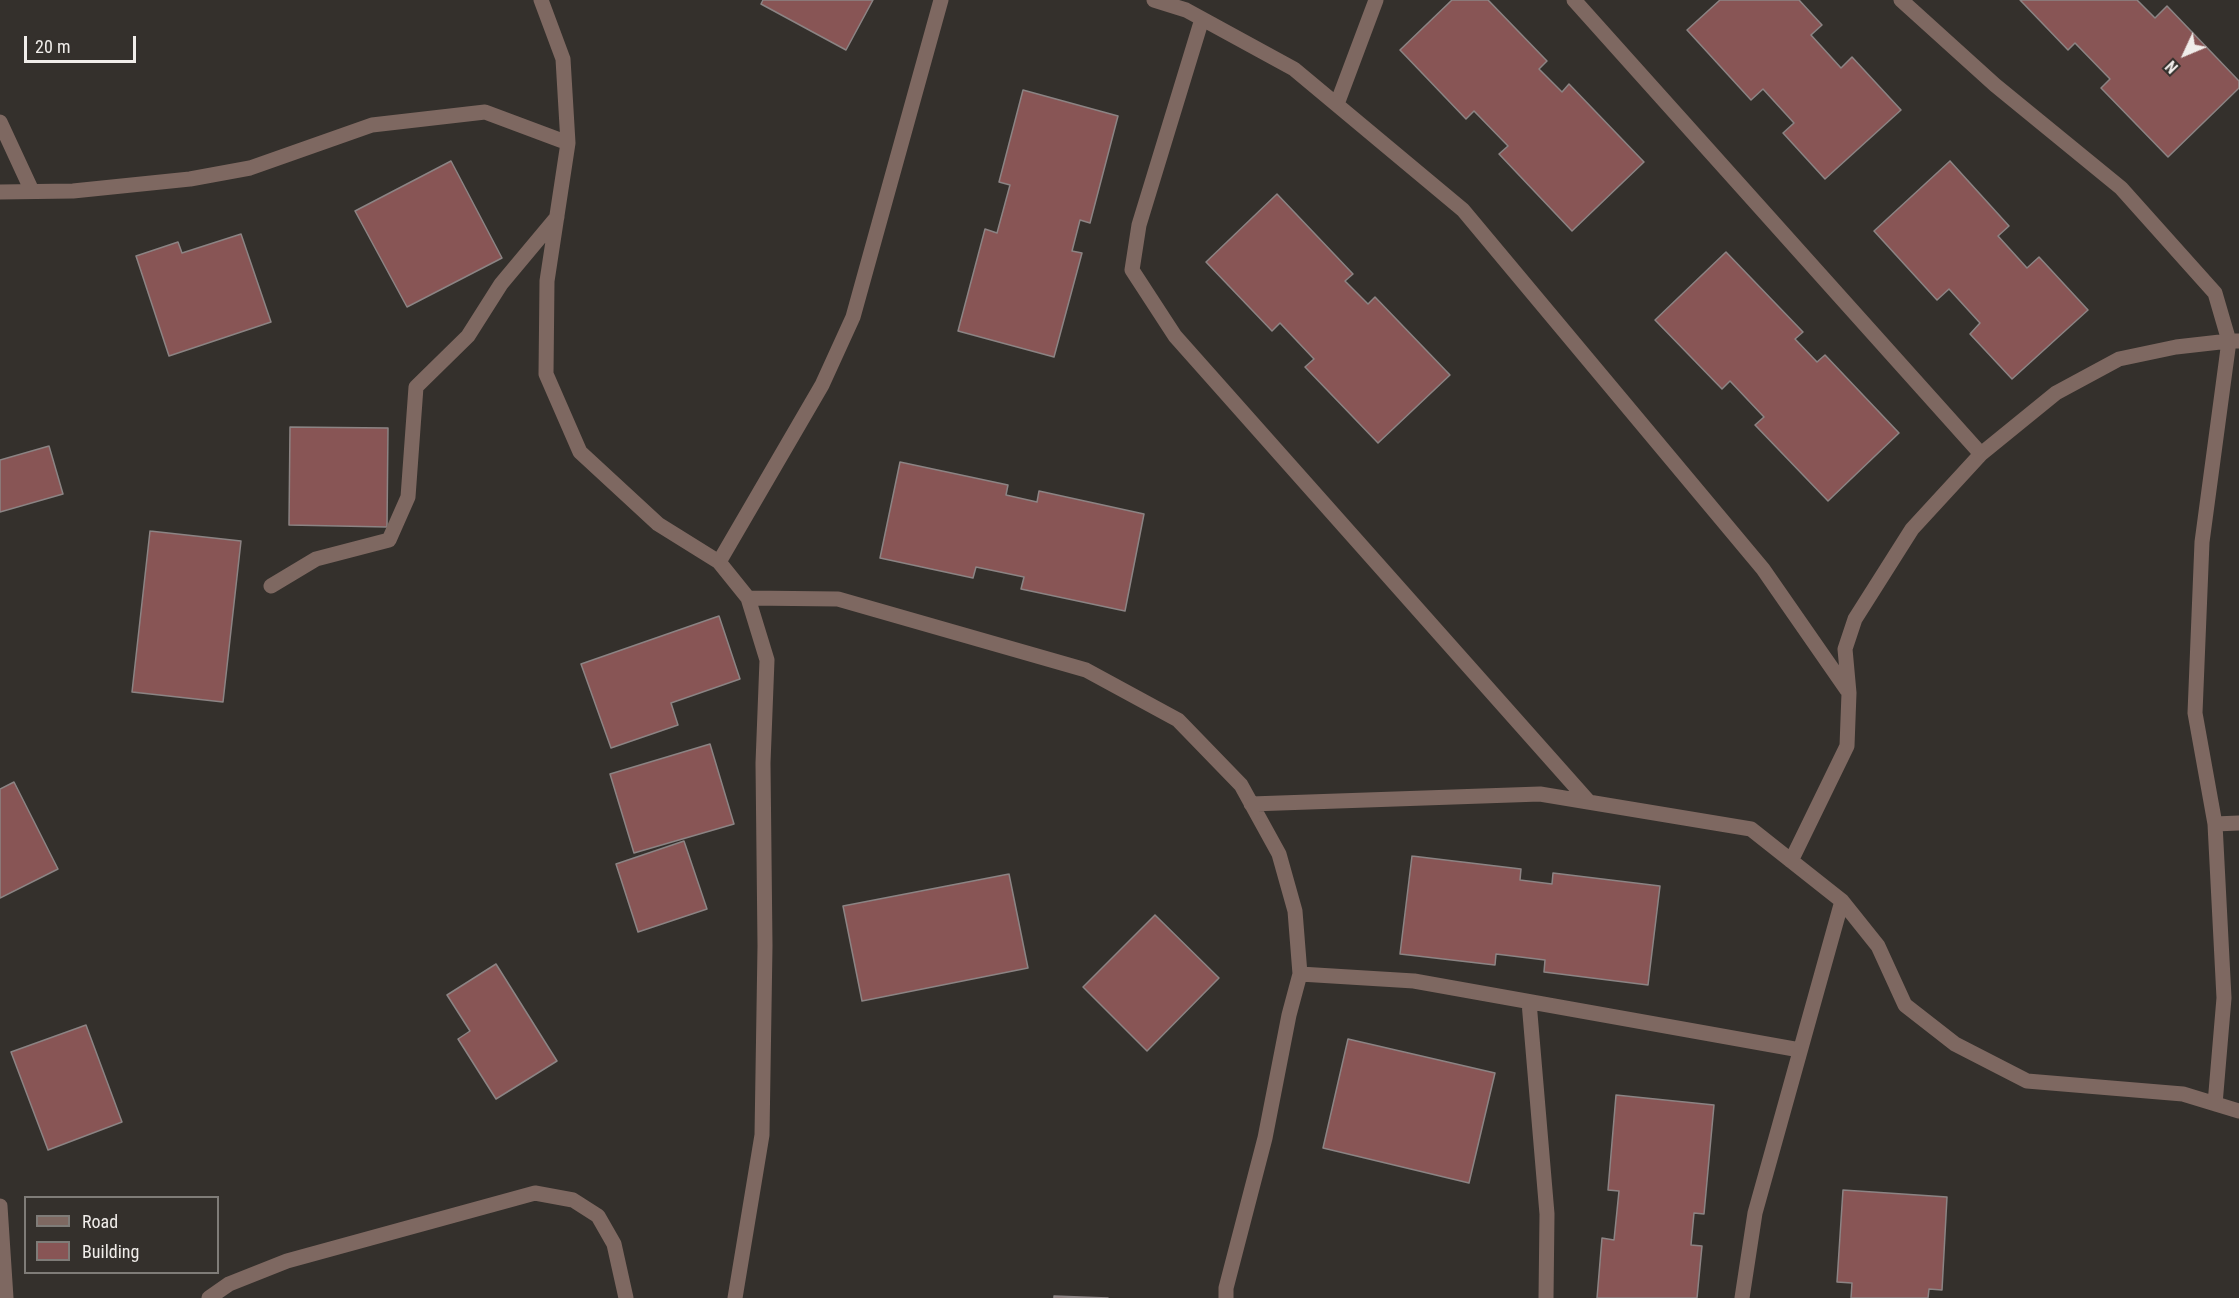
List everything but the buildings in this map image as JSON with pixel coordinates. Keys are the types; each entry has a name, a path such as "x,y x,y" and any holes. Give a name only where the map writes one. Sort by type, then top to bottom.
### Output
{"street":[{"path":"541,0 563,59 568,142 547,282 546,374 580,452 658,524 719,562 748,598 767,660 763,764 765,946 762,1135 735,1298"},
{"path":"719,562 822,385 853,317 940,0"},
{"path":"1154,0 1186,10 1294,69 1463,210 1763,569 1849,693"},
{"path":"1337,104 1376,0"},
{"path":"1574,0 1981,454"},
{"path":"1901,0 1995,85 2121,188 2215,293 2234,341 2202,542 2195,713 2215,824 2224,998 2214,1104"},
{"path":"1202,19 1139,225 1132,270 1175,336 1589,802"},
{"path":"0,192 73,191 190,179 250,168 372,125 486,112 568,142"},
{"path":"0,122 32,191"},
{"path":"270,586 316,559 389,540 408,497 416,387 468,336 501,284 557,217"},
{"path":"1791,861 1847,746 1849,693 1845,649 1855,619 1912,529 1981,454 2056,393 2119,360 2176,347 2234,341"},
{"path":"748,598 838,599 1086,670 1178,720 1241,785 1279,854 1295,911 1300,974 1289,1014 1265,1138 1226,1288 1226,1298"},
{"path":"1251,804 1540,794 1751,829 1842,901 1878,946 1905,1005 1955,1044 2027,1081 2183,1094 2239,1112"},
{"path":"2215,824 2239,823"},
{"path":"1742,1298 1755,1213 1842,901"},
{"path":"1300,974 1414,981 1800,1050"},
{"path":"1529,1002 1547,1214 1546,1298"},
{"path":"208,1298 229,1284 286,1261 535,1193 573,1200 598,1216 614,1244 626,1298"},
{"path":"0,1206 6,1298"}]}
